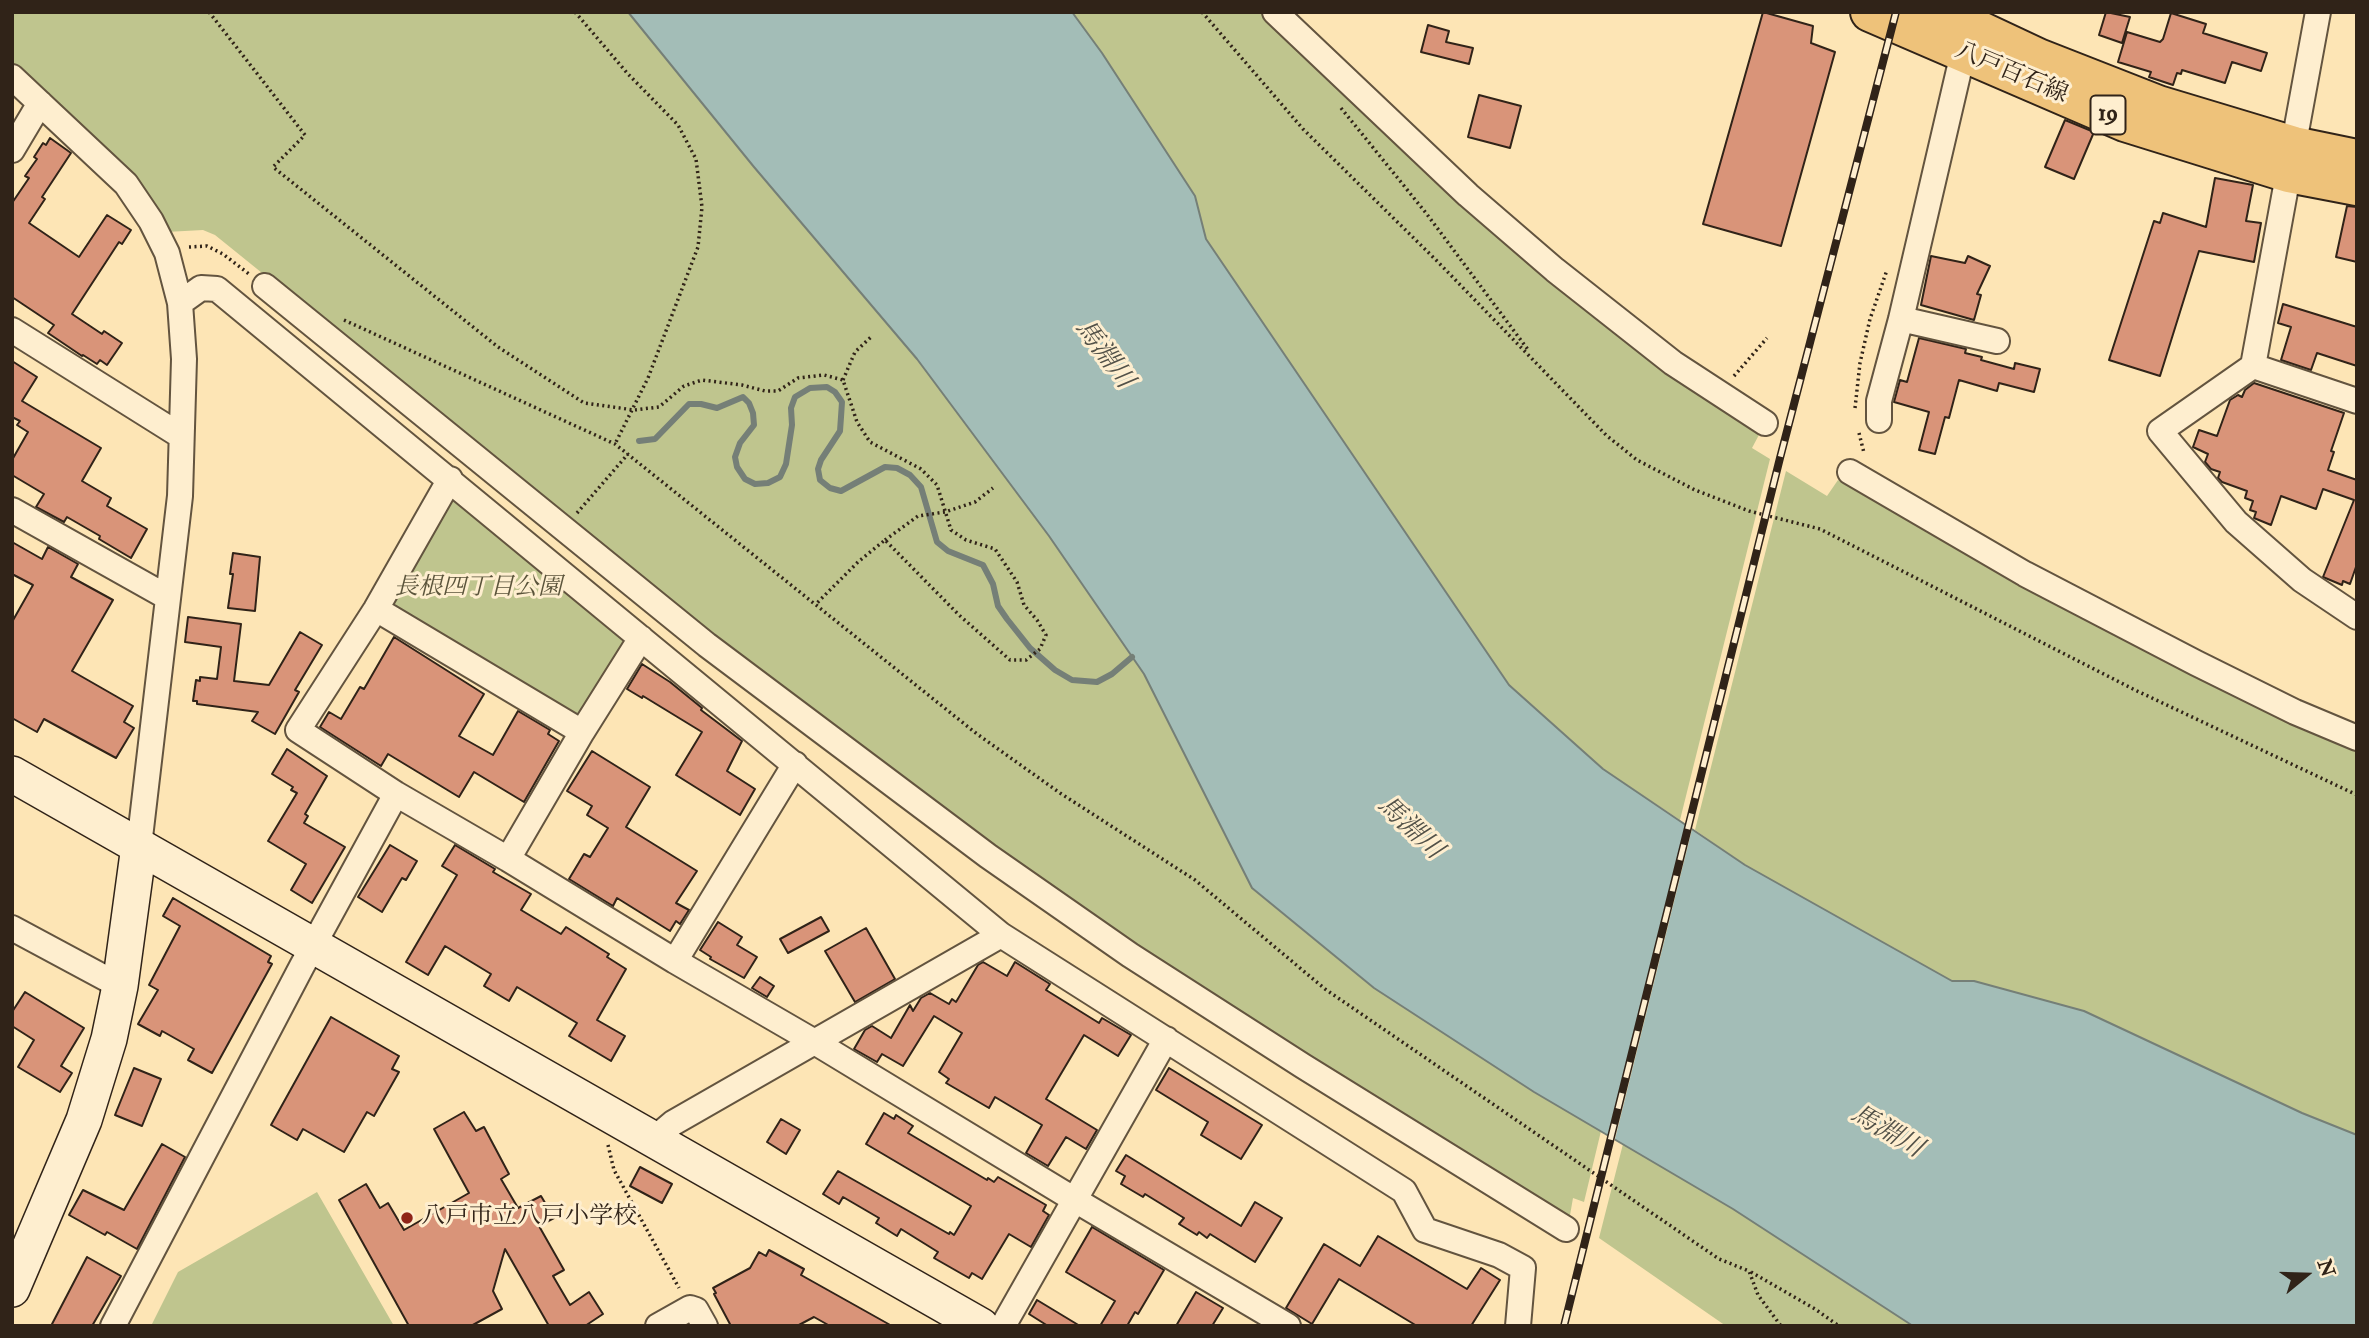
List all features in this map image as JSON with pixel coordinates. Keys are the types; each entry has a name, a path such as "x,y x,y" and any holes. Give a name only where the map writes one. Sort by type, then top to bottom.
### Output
{"main road":[{"name":"八戸百石線","path":"1870,12 2125,122 2291,160 2357,159"},
{"name":"八戸百石線","path":"1940,12 2038,58 2357,186"}],"street":[{"path":"1275,12 1487,212 1556,270 1673,363 1765,423"},
{"path":"2318,12 2253,366 2160,431 2236,522 2302,579 2357,617"},
{"path":"1879,419 1879,401 1901,319 1963,53"},
{"path":"12,77 126,184 150,221 166,253 180,303 184,359 180,496 120,986 109,1039 84,1120 12,1289"},
{"path":"12,150 40,103"},
{"path":"265,286 708,645 988,856 1130,955 1291,1059 1566,1229"},
{"path":"180,303 201,288 217,289 1001,935 1404,1191 1425,1230 1499,1255 1523,1268 1518,1326"},
{"path":"1901,319 1997,341"},
{"path":"12,330 181,436"},
{"path":"2253,366 2357,401"},
{"path":"1850,472 2038,581 2295,712 2357,738"},
{"path":"450,479 376,609 298,730 396,794 1288,1326"},
{"path":"12,510 167,597"},
{"path":"376,609 582,732"},
{"path":"508,859 641,638"},
{"path":"675,961 794,764"},
{"path":"12,774 981,1326"},
{"path":"113,1326 396,794"},
{"path":"12,928 120,986"},
{"path":"654,1139 673,1123 1001,935"},
{"path":"1003,1326 1166,1039"},
{"path":"658,1326 698,1317"}],"path":[{"path":"209,12 305,135 273,167 498,347 584,403 634,410 659,407 684,386 702,380 742,384 765,391 778,391 798,378 824,375 843,380"},
{"path":"575,12 628,74 678,125 696,159 702,207 698,247 634,410 615,444"},
{"path":"1202,12 1303,129 1606,435 1637,460 1695,490 1738,506 1821,529 2135,691 2357,795"},
{"path":"1333,99 1426,213 1538,364"},
{"path":"166,253 207,246 223,254 265,286"},
{"path":"342,319 615,444 977,734 1060,793 1195,880 1325,989 1719,1259 1749,1271 1839,1326"},
{"path":"871,337 855,352 843,380 857,422 870,442 921,469 937,485 951,530 966,540 995,549 1017,582 1024,605 1045,635 1040,649 1026,660 1010,660 995,649 885,540"},
{"path":"1719,392 1767,338"},
{"path":"564,529 628,454"},
{"path":"817,604 858,562 918,516 945,512 975,502 993,488"},
{"path":"606,1139 614,1170 698,1317"},
{"path":"1749,1271 1758,1295 1781,1326"}],"green space":[{"path":"12,12 628,12 754,167 917,359 1049,536 1144,674 1252,888 1374,988 1601,1131 1584,1202 1573,1198 1569,1221 1345,1084 1043,883 719,642 215,235 203,230 166,232 109,153 12,63"},
{"path":"1072,12 1265,12 1761,431 1752,448 1770,459 1680,820 1603,769 1509,685 1206,239 1195,196 1102,53"},
{"path":"1786,471 1827,496 1838,480 2019,584 2357,748 2357,1135 2302,1113 2084,1011 1974,981 1952,981 1745,865 1695,830"},
{"name":"長根四丁目公園","path":"453,500 462,500 625,632 628,645 584,714 572,715 398,611 393,599"},
{"path":"1623,1144 1733,1209 1913,1326 1726,1326 1599,1238"},
{"path":"317,1192 394,1326 151,1326 178,1272"}],"water":[{"name":"馬淵川","path":"628,12 1072,12 1102,53 1195,196 1206,239 1509,685 1603,769 1745,865 1952,981 1974,981 2084,1011 2302,1113 2357,1135 2357,1326 1913,1326 1733,1209 1534,1092 1374,988 1252,888 1144,674 1049,536 917,359 754,167"}],"pier":[{"path":"1687,820 1693,825 1614,1143 1607,1139"}],"building":[{"path":"1763,12 1813,26 1811,43 1835,52 1781,246 1703,224"},
{"path":"2106,12 2130,17 2122,43 2099,35"},
{"path":"2171,13 2206,24 2203,33 2267,53 2261,71 2232,62 2225,83 2182,70 2181,74 2177,73 2173,85 2149,77 2151,72 2118,62 2127,32 2160,42"},
{"path":"1428,25 1449,31 1446,42 1473,48 1469,64 1421,52"},
{"path":"1479,95 1521,106 1510,148 1468,137"},
{"path":"2065,120 2094,132 2074,179 2045,167"},
{"path":"50,138 71,153 42,197 45,199 29,223 79,257 107,215 131,230 122,244 119,242 72,314 102,334 104,331 122,343 107,365 100,360 97,364 82,356 48,333 54,325 12,297 12,203 29,178 25,176 37,159 34,157 43,143 46,145"},
{"path":"2215,178 2253,185 2246,221 2261,223 2254,262 2199,251 2160,376 2109,360 2154,221 2160,223 2163,213 2206,227"},
{"path":"2347,206 2357,207 2357,262 2336,257"},
{"path":"1931,256 1965,263 1968,256 1990,266 1977,294 1981,295 1974,320 1921,305"},
{"path":"2283,304 2357,327 2357,366 2317,353 2311,370 2281,360 2291,327 2278,323"},
{"path":"1919,338 1966,349 1965,353 1982,357 1981,360 2014,369 2015,363 2040,369 2034,392 1999,383 1997,391 1959,380 1949,418 1945,417 1935,454 1919,450 1929,412 1894,402 1900,380 1907,382"},
{"path":"12,361 37,377 22,401 101,448 82,481 111,498 107,506 147,529 131,558 67,517 64,522 36,507 44,494 12,475 12,460 28,432 17,425 20,421 12,417"},
{"path":"2254,383 2344,413 2331,451 2334,452 2328,470 2357,480 2357,564 2350,584 2343,581 2342,585 2323,577 2354,500 2323,489 2316,509 2281,496 2271,525 2254,518 2256,512 2250,510 2253,501 2245,498 2247,491 2222,482 2218,478 2220,472 2211,469 2205,462 2208,454 2193,447 2199,430 2217,436 2230,400 2238,395 2242,397 2245,390"},
{"path":"12,542 42,559 48,547 78,564 71,577 113,600 72,671 133,706 124,722 134,728 116,758 44,719 37,732 12,718 12,622 33,585 12,574"},
{"path":"233,553 260,557 255,611 228,608"},
{"path":"188,617 241,624 234,681 269,685 300,632 322,645 295,690 299,692 275,734 252,721 258,712 197,704 197,701 193,701 196,680 200,681 200,677 217,679 221,647 185,642"},
{"path":"394,637 484,694 459,736 493,755 518,711 550,730 548,734 559,741 524,802 474,772 459,797 388,754 381,766 320,727 329,712 341,719 360,687 364,689"},
{"path":"642,664 670,682 742,741 727,771 755,789 740,815 676,775 702,732 627,689"},
{"path":"287,749 327,776 305,814 308,816 304,823 345,847 312,903 291,890 306,864 268,841 297,793 291,790 293,787 272,774"},
{"path":"592,751 650,787 626,827 697,871 676,903 689,910 680,924 676,921 670,931 617,898 613,906 569,879 584,854 590,857 608,828 587,815 592,806 567,791"},
{"path":"390,845 417,861 406,880 402,878 382,912 358,897"},
{"path":"455,845 495,869 493,872 531,894 521,910 561,934 566,927 609,954 607,957 626,969 597,1020 625,1036 611,1061 569,1036 577,1023 517,987 509,1001 484,986 491,974 445,946 428,975 406,962 457,875 442,866"},
{"path":"173,898 271,956 268,962 272,964 212,1073 188,1060 194,1049 162,1031 160,1036 138,1024 158,990 149,985 180,926 163,916"},
{"path":"821,917 829,931 788,953 780,939"},
{"path":"718,922 742,937 737,945 757,957 744,978 710,959 711,957 700,950"},
{"path":"866,928 895,979 855,1002 825,951"},
{"path":"983,962 1007,976 1015,962 1050,984 1046,990 1099,1023 1102,1018 1131,1035 1118,1056 1084,1035 1046,1099 1097,1130 1086,1149 1066,1137 1048,1166 1026,1153 1042,1125 995,1097 989,1108 946,1083 949,1079 939,1072 962,1033 934,1016 903,1066 882,1054 877,1062 854,1049 865,1030 872,1026 891,1038 910,1005 913,1011 921,998 930,993 949,1004 952,999 956,1002 978,965"},
{"path":"760,977 774,986 767,997 752,988"},
{"path":"25,992 84,1028 61,1066 72,1073 60,1092 18,1067 34,1040 12,1026 12,1012"},
{"path":"331,1017 399,1056 392,1069 399,1072 374,1116 367,1112 344,1152 303,1129 297,1140 271,1125"},
{"path":"134,1068 161,1079 142,1126 115,1115"},
{"path":"1169,1068 1262,1125 1241,1159 1201,1135 1208,1122 1156,1090"},
{"path":"464,1112 476,1131 484,1127 509,1174 501,1179 518,1208 541,1196 554,1218 539,1226 564,1270 553,1276 570,1305 589,1292 603,1314 585,1326 549,1326 505,1249 493,1291 502,1309 471,1326 409,1326 339,1200 366,1184 380,1208 388,1203 404,1230 469,1193 434,1129"},
{"path":"884,1113 894,1119 896,1115 913,1126 908,1133 987,1180 988,1178 994,1182 998,1177 1046,1205 1043,1211 1049,1215 1031,1247 1009,1234 982,1279 972,1273 969,1278 934,1258 938,1252 901,1229 897,1236 876,1223 879,1218 843,1197 839,1204 823,1194 838,1171 954,1235 971,1206 866,1144"},
{"path":"781,1119 800,1130 786,1154 767,1142"},
{"path":"162,1144 185,1157 137,1249 69,1215 83,1190 124,1210"},
{"path":"1126,1155 1241,1226 1255,1202 1282,1218 1255,1262 1210,1234 1207,1238 1199,1232 1197,1235 1179,1224 1184,1218 1145,1194 1143,1197 1121,1184 1125,1176 1116,1171"},
{"path":"640,1167 672,1184 662,1203 630,1186"},
{"path":"1092,1227 1164,1270 1138,1314 1135,1312 1127,1326 1100,1326 1115,1301 1066,1272"},
{"path":"1378,1236 1467,1289 1481,1268 1500,1280 1471,1326 1417,1326 1339,1279 1312,1324 1286,1308 1324,1244 1360,1266"},
{"path":"769,1250 804,1269 801,1275 892,1326 830,1326 814,1317 797,1326 731,1326 713,1288 750,1268 759,1252 766,1256"},
{"path":"87,1257 121,1276 92,1326 51,1326"},
{"path":"1196,1292 1223,1308 1212,1326 1176,1326"},
{"path":"1037,1300 1080,1326 1048,1326 1029,1314"}],"waterway":[{"path":"639,441 655,439 689,404 717,408 743,397 753,413 754,425 740,443 735,457 737,467 745,479 755,484 768,483 780,477 786,464 792,425 791,408 795,397 810,388 827,387 835,392 842,402 840,431 821,460 818,469 820,480 830,488 841,491 885,467 897,468 910,475 921,487 937,542 948,551 983,565 993,584 998,606 1007,619 1030,648 1055,670 1072,680 1097,682 1112,674 1132,657"}],"railway":[{"path":"1564,1326 1780,458 1896,12"}],"place":[{"name":"八戸市立八戸小学校","path":"407,1218"}]}
